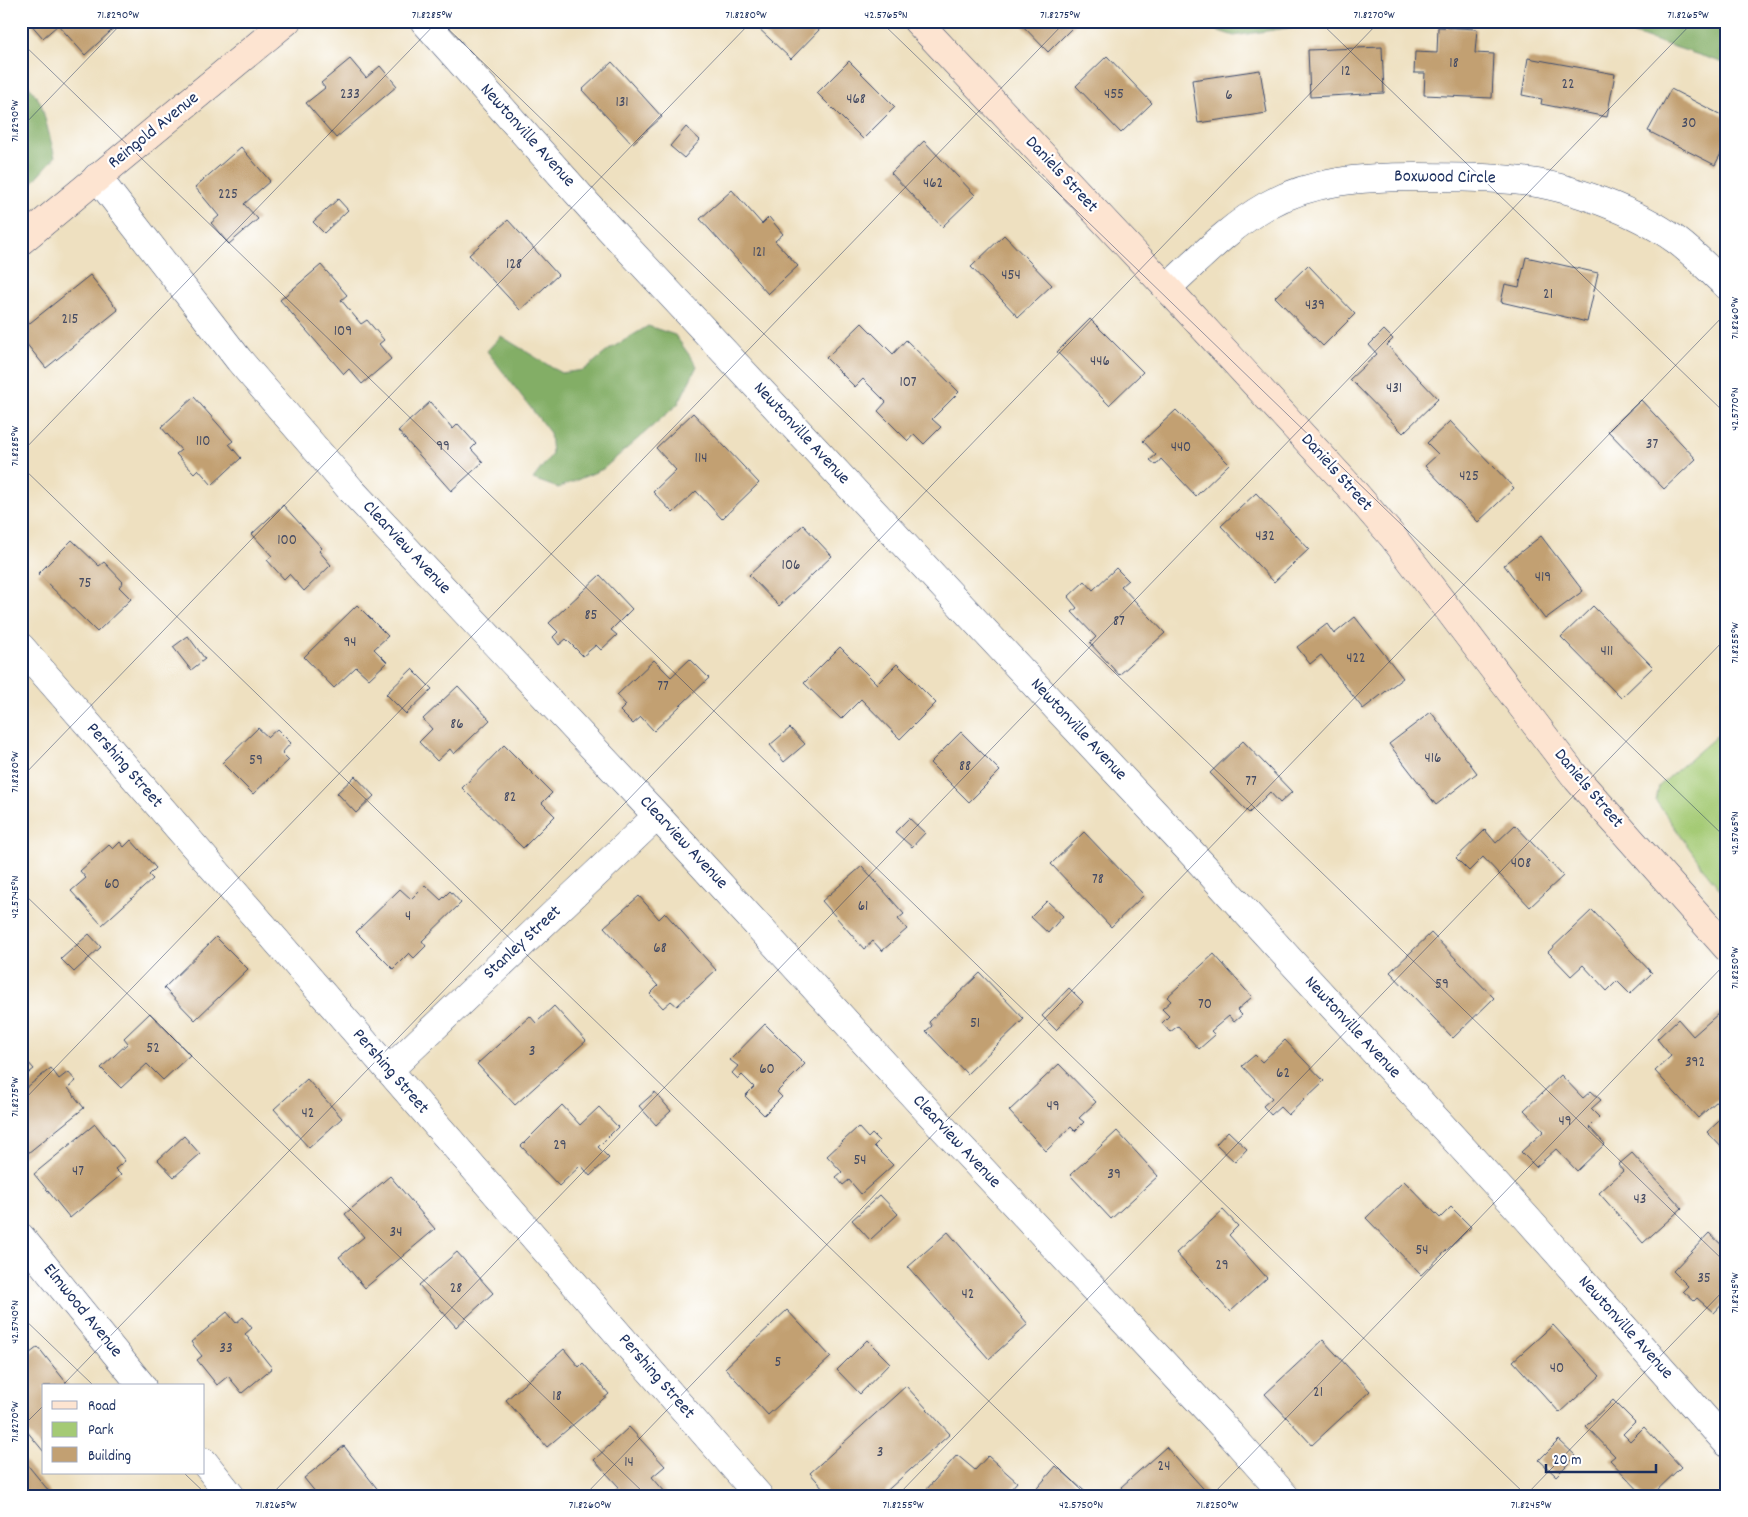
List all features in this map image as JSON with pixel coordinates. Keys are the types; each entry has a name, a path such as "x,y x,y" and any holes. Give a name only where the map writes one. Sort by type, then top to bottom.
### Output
{"street":[{"name":"Reingold Avenue","path":"21,241 287,21"},
{"name":"Newtonville Avenue","path":"424,21 606,224 1164,823 1525,1216 1727,1443"},
{"name":"Daniels Street","path":"917,21 1348,485 1393,537 1577,779 1727,948"},
{"name":"Clearview Avenue","path":"97,177 239,360 345,482 657,816 944,1129 1230,1434 1285,1496"},
{"name":"Boxwood Circle","path":"1167,288 1219,241 1266,206 1291,194 1319,185 1372,177 1473,177 1515,180 1574,193 1622,210 1663,232 1691,252 1727,286"},
{"name":"Pershing Street","path":"21,647 759,1496"},
{"name":"Stanley Street","path":"389,1070 657,816"},
{"name":"Elmwood Avenue","path":"21,1237 140,1384"},
{"path":"205,1463 231,1496"}],"green space":[{"path":"1208,21 1332,21 1234,36 1207,27"},
{"path":"1594,21 1727,21 1727,64"},
{"path":"21,74 41,103 55,157 21,195"},
{"path":"648,326 675,335 697,366 678,404 603,469 558,488 533,479 552,454 550,433 487,351 501,336 561,373 584,370 610,349"},
{"path":"1727,727 1727,897 1709,876 1656,801 1659,786"}],"building":[{"path":"28,21 122,21 85,55 58,25 43,38"},
{"path":"751,21 814,21 821,28 791,59"},
{"path":"1018,21 1079,21 1048,52"},
{"path":"1438,27 1477,29 1475,53 1494,54 1492,98 1424,95 1425,73 1414,73 1415,52 1437,53"},
{"path":"1382,47 1384,93 1310,97 1308,50"},
{"path":"1107,56 1152,103 1121,133 1076,86"},
{"path":"1528,58 1615,74 1607,117 1541,104 1542,99 1522,95"},
{"path":"350,59 366,78 380,66 397,86 336,138 306,103 325,88 321,83"},
{"path":"849,61 895,107 863,139 817,93"},
{"path":"612,62 662,117 632,144 582,90"},
{"path":"1260,70 1267,113 1198,123 1192,80"},
{"path":"1671,89 1727,118 1727,142 1715,165 1648,131"},
{"path":"686,127 700,140 684,158 670,146"},
{"path":"924,141 975,195 942,227 891,173"},
{"path":"241,147 270,181 244,204 258,219 229,244 211,223 219,216 195,187"},
{"path":"732,190 762,224 769,217 783,234 775,241 798,266 768,294 700,219"},
{"path":"338,199 348,210 324,233 313,222"},
{"path":"508,220 558,275 520,310 469,255"},
{"path":"1004,235 1052,285 1018,317 971,267"},
{"path":"1526,257 1598,273 1587,322 1501,302 1505,284 1519,287"},
{"path":"321,265 347,295 341,300 361,324 367,320 384,340 379,344 391,359 362,384 349,369 344,374 280,300"},
{"path":"1308,265 1355,314 1323,346 1275,297"},
{"path":"90,275 118,310 46,368 21,337 21,330"},
{"path":"1090,319 1143,372 1109,405 1057,352"},
{"path":"862,323 893,354 906,340 959,392 932,419 941,427 924,444 914,434 908,441 878,411 886,402 863,379 855,387 826,358"},
{"path":"1384,330 1393,339 1387,345 1438,399 1403,433 1350,379 1377,354 1369,345"},
{"path":"194,397 233,441 229,444 241,458 212,485 198,469 194,473 176,454 181,450 161,427"},
{"path":"1641,400 1696,459 1664,489 1608,431"},
{"path":"430,402 453,429 458,424 476,444 471,449 483,462 451,491 398,431"},
{"path":"1176,410 1229,464 1196,496 1161,459 1156,465 1150,460 1156,455 1143,441"},
{"path":"693,413 759,483 722,519 696,491 673,513 653,492 676,470 656,448"},
{"path":"1450,421 1514,488 1478,522 1425,466 1438,454 1427,443"},
{"path":"1256,493 1309,549 1274,582 1221,526"},
{"path":"283,505 322,548 319,551 331,565 304,591 289,574 284,579 267,560 272,556 252,534"},
{"path":"803,525 832,556 779,606 749,575"},
{"path":"1541,536 1583,591 1545,619 1504,565"},
{"path":"72,540 99,566 104,562 123,582 119,587 131,599 97,632 38,574"},
{"path":"1116,568 1128,580 1121,586 1165,633 1119,675 1090,643 1096,637 1072,612 1077,608 1068,597 1085,581 1093,590"},
{"path":"600,575 632,609 611,630 617,635 601,650 596,645 583,656 566,639 559,645 553,637 558,632 549,623"},
{"path":"357,605 388,636 374,649 387,662 369,679 356,667 334,688 304,657"},
{"path":"1593,606 1653,667 1621,698 1561,637"},
{"path":"1355,617 1403,678 1363,709 1321,655 1310,664 1297,647 1327,624 1334,634"},
{"path":"188,636 205,659 191,670 173,647"},
{"path":"840,647 877,684 897,664 936,703 900,739 861,699 841,719 804,683"},
{"path":"690,659 709,678 654,731 641,717 633,724 620,711 626,705 617,695 654,660 671,677"},
{"path":"412,669 432,689 406,714 386,694"},
{"path":"458,686 490,720 454,754 450,749 437,761 419,742 432,729 423,719"},
{"path":"1431,712 1477,773 1436,805 1389,744"},
{"path":"258,728 268,737 277,729 291,743 282,753 289,760 253,794 222,763"},
{"path":"790,728 805,744 784,762 770,745"},
{"path":"961,732 1000,771 969,802 930,763"},
{"path":"1243,741 1292,792 1280,803 1270,792 1249,813 1210,773"},
{"path":"504,745 552,793 542,803 555,816 523,848 462,788"},
{"path":"355,776 374,796 356,813 337,793"},
{"path":"909,818 925,833 912,847 895,832"},
{"path":"1515,825 1563,876 1530,907 1483,857 1469,871 1456,858 1485,830 1496,843"},
{"path":"1084,832 1144,895 1111,927 1051,864"},
{"path":"131,840 156,868 149,875 153,879 102,925 71,891 86,878 80,871 109,845 113,849 120,842 124,847"},
{"path":"862,866 904,914 898,919 907,929 882,951 873,941 864,949 822,901"},
{"path":"425,885 441,900 450,891 461,903 422,941 426,946 414,958 409,953 393,969 356,932 400,889 411,899"},
{"path":"639,896 659,919 665,913 716,970 677,1006 671,1001 663,1008 650,994 658,986 604,927"},
{"path":"1047,901 1063,916 1048,933 1031,917"},
{"path":"1592,910 1652,973 1630,994 1617,981 1607,991 1583,965 1571,976 1548,952"},
{"path":"1431,933 1494,998 1453,1038 1390,972"},
{"path":"89,934 101,947 74,972 61,959"},
{"path":"216,937 248,969 195,1020 164,988"},
{"path":"1214,954 1252,997 1237,1010 1242,1015 1234,1022 1229,1016 1211,1031 1215,1035 1199,1049 1178,1026 1170,1032 1162,1023 1169,1016 1162,1009 1171,1001 1167,997"},
{"path":"980,973 1024,1019 967,1074 926,1031 932,1026 929,1022"},
{"path":"1069,988 1083,1002 1056,1030 1042,1016"},
{"path":"554,1006 586,1041 515,1105 477,1064 530,1016 536,1023"},
{"path":"150,1013 190,1055 163,1080 147,1064 121,1088 101,1068 128,1043 124,1038"},
{"path":"1719,1013 1727,1021 1727,1092 1698,1118 1655,1071 1671,1056 1657,1039 1678,1019 1693,1036"},
{"path":"765,1024 805,1064 777,1092 782,1097 764,1115 745,1096 754,1087 742,1075 738,1079 732,1073 738,1066 730,1060"},
{"path":"1285,1040 1324,1081 1288,1115 1280,1107 1271,1115 1263,1106 1272,1098 1242,1066 1255,1055 1262,1062"},
{"path":"21,1054 34,1069 21,1079"},
{"path":"1059,1064 1096,1102 1079,1118 1084,1122 1075,1131 1071,1127 1046,1151 1009,1111"},
{"path":"51,1068 59,1079 68,1072 76,1081 68,1088 84,1108 23,1157 21,1154 21,1092"},
{"path":"1561,1075 1583,1098 1591,1091 1601,1100 1591,1109 1599,1117 1589,1127 1605,1144 1577,1171 1556,1149 1536,1167 1521,1152 1544,1131 1524,1110"},
{"path":"307,1079 342,1118 309,1148 274,1109"},
{"path":"655,1092 671,1111 656,1125 639,1106"},
{"path":"562,1105 580,1125 599,1107 618,1127 598,1147 609,1158 590,1176 581,1165 559,1186 521,1146"},
{"path":"1727,1114 1727,1153 1707,1132"},
{"path":"95,1124 125,1161 115,1169 121,1175 70,1218 34,1174"},
{"path":"858,1127 868,1138 872,1134 879,1141 874,1146 893,1165 861,1194 849,1180 843,1185 836,1177 842,1172 827,1156"},
{"path":"1117,1131 1158,1176 1111,1219 1070,1175"},
{"path":"1228,1131 1247,1149 1235,1162 1216,1144"},
{"path":"184,1136 200,1154 174,1177 158,1160"},
{"path":"1632,1153 1682,1208 1643,1243 1599,1193 1623,1171 1618,1165"},
{"path":"390,1176 435,1229 365,1288 339,1257 364,1237 345,1214"},
{"path":"1404,1181 1440,1218 1451,1207 1471,1227 1421,1275 1366,1218"},
{"path":"880,1195 898,1214 870,1240 852,1220"},
{"path":"1223,1210 1238,1226 1229,1235 1267,1278 1230,1312 1176,1253"},
{"path":"948,1232 1028,1324 989,1359 908,1267"},
{"path":"1709,1233 1725,1248 1727,1247 1727,1299 1714,1313 1697,1298 1694,1301 1683,1291 1688,1286 1673,1271"},
{"path":"457,1252 493,1293 456,1327 419,1285"},
{"path":"787,1310 831,1357 768,1415 725,1368"},
{"path":"227,1312 236,1323 243,1317 252,1328 245,1334 272,1368 242,1393 228,1376 217,1385 197,1360 202,1356 191,1342"},
{"path":"1553,1325 1600,1376 1560,1413 1513,1361"},
{"path":"867,1340 890,1363 860,1394 837,1370"},
{"path":"1323,1340 1370,1391 1312,1445 1265,1394"},
{"path":"38,1347 67,1384 42,1384 42,1450 21,1424 21,1360"},
{"path":"564,1349 579,1367 583,1363 609,1394 547,1447 506,1400"},
{"path":"906,1386 950,1434 881,1496 830,1496 810,1473"},
{"path":"1613,1400 1635,1422 1623,1434 1630,1441 1644,1427 1681,1467 1651,1496 1644,1496 1610,1460 1615,1456 1586,1426"},
{"path":"629,1427 665,1466 652,1477 666,1493 663,1496 613,1496 611,1494 619,1487 594,1460"},
{"path":"1559,1440 1576,1456 1556,1476 1539,1460"},
{"path":"344,1446 379,1491 372,1496 313,1496 316,1493 304,1478"},
{"path":"1166,1447 1210,1496 1129,1496 1121,1487"},
{"path":"957,1455 975,1470 988,1456 1017,1482 1005,1496 932,1496 926,1490"},
{"path":"21,1457 53,1496 21,1496"},
{"path":"1056,1466 1090,1496 1037,1496 1033,1493"}]}
